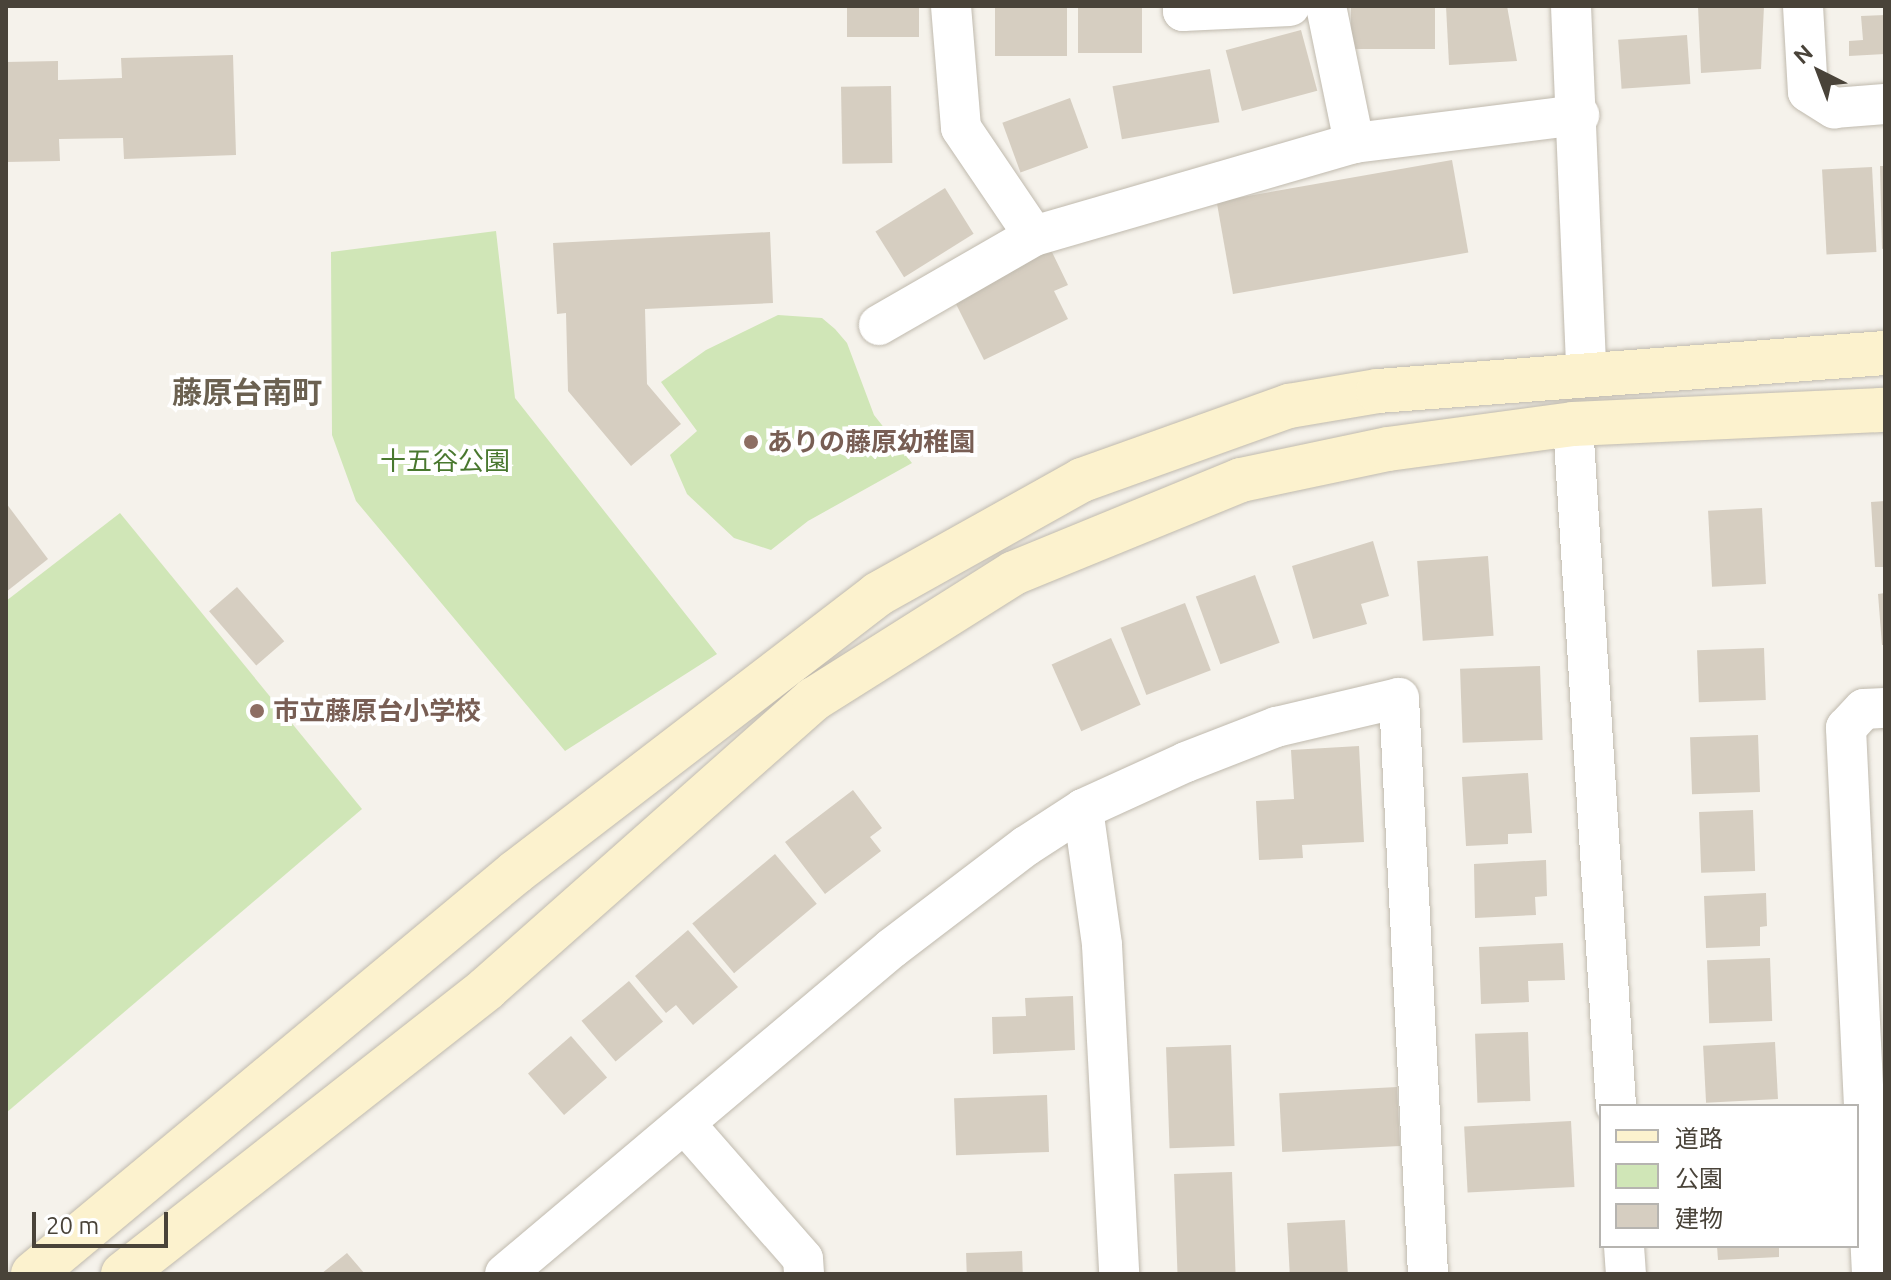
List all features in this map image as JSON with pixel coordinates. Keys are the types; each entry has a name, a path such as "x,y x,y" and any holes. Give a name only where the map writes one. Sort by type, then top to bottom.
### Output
{"street":[{"path":"951,6 961,128 1034,236"},
{"path":"1183,6 1183,11 1290,6"},
{"path":"1326,6 1354,143"},
{"path":"1571,6 1579,115 1586,371"},
{"path":"1803,6 1808,92 1834,108 1885,104"},
{"path":"879,325 1034,236 1354,143 1579,115"},
{"path":"33,1274 516,872 878,594 987,528 1096,474 1289,406 1586,371 1885,353"},
{"path":"123,1274 486,989 814,699 919,628 1014,573 1241,480 1388,449 1573,424 1885,410"},
{"path":"1573,424 1616,1104"},
{"path":"505,1274 892,948 1083,809 1276,727 1399,698 1428,1274"},
{"path":"1872,1274 1846,728 1864,709 1885,708"},
{"path":"1083,809 1102,945 1119,1274"},
{"path":"685,1124 803,1259 804,1274"},
{"path":"1624,1248 1626,1274"}],"green space":[{"name":"十五谷公園","path":"496,231 515,398 717,654 565,751 356,501 332,435 331,252"},
{"path":"778,315 822,318 835,329 847,343 874,415 912,463 808,521 771,550 734,538 687,494 670,455 697,431 661,382 706,350"},
{"path":"120,513 362,809 6,1113 6,601"}],"building":[{"path":"847,6 919,6 919,37 847,37"},
{"path":"995,6 1067,6 1067,56 995,56"},
{"path":"1078,6 1142,6 1142,53 1078,53"},
{"path":"1351,6 1435,6 1435,49 1351,49"},
{"path":"1446,6 1507,6 1517,61 1449,65"},
{"path":"1698,6 1764,6 1761,69 1701,73"},
{"path":"1885,15 1885,54 1849,56 1849,41 1863,40 1861,16"},
{"path":"1301,30 1317,91 1242,111 1226,50"},
{"path":"1687,35 1690,84 1622,89 1618,40"},
{"path":"233,55 236,155 124,159 123,138 59,139 60,161 6,162 6,62 58,61 58,80 122,78 121,58"},
{"path":"1210,69 1219,122 1122,139 1113,86"},
{"path":"891,86 892,163 842,164 841,87"},
{"path":"1070,98 1088,148 1020,172 1002,123"},
{"path":"1452,160 1468,253 1233,294 1217,202"},
{"path":"1880,166 1885,166 1885,248 1882,249"},
{"path":"1872,167 1876,252 1827,255 1822,170"},
{"path":"945,188 974,234 904,277 875,231"},
{"path":"770,232 773,303 645,309 647,384 681,424 631,466 568,391 566,313 557,314 553,243"},
{"path":"1051,250 1068,285 1054,291 1068,319 984,360 953,298"},
{"path":"1885,501 1885,567 1875,567 1871,502"},
{"path":"6,503 48,559 6,592"},
{"path":"1762,508 1766,584 1712,587 1708,511"},
{"path":"1373,541 1389,596 1361,604 1367,624 1313,639 1292,566"},
{"path":"1488,556 1494,636 1423,641 1417,561"},
{"path":"1255,575 1280,643 1220,664 1196,597"},
{"path":"237,587 284,641 256,666 209,611"},
{"path":"1885,593 1885,645 1882,645 1878,594"},
{"path":"1185,603 1211,670 1146,695 1121,628"},
{"path":"1111,638 1141,705 1081,731 1052,664"},
{"path":"1764,648 1766,700 1699,702 1697,650"},
{"path":"1540,666 1543,740 1463,743 1460,669"},
{"path":"1758,735 1760,792 1692,794 1690,737"},
{"path":"1359,746 1364,842 1302,845 1303,858 1259,860 1256,801 1294,799 1291,750"},
{"path":"1528,773 1532,833 1508,834 1508,844 1466,846 1462,777"},
{"path":"853,790 882,828 870,837 881,851 825,894 785,842"},
{"path":"1753,810 1755,871 1701,873 1699,812"},
{"path":"775,854 817,904 734,973 692,923"},
{"path":"1546,860 1547,896 1535,897 1536,915 1475,918 1474,864"},
{"path":"1766,893 1767,926 1760,927 1760,946 1706,948 1704,896"},
{"path":"688,930 738,987 693,1025 676,1005 666,1013 635,976"},
{"path":"1563,943 1565,980 1528,981 1529,1002 1481,1004 1479,947"},
{"path":"1770,958 1772,1021 1709,1023 1707,960"},
{"path":"629,981 663,1022 616,1061 582,1021"},
{"path":"1073,996 1075,1050 993,1054 992,1017 1026,1016 1025,998"},
{"path":"1528,1032 1530,1101 1477,1103 1475,1034"},
{"path":"571,1036 607,1078 564,1115 528,1073"},
{"path":"1775,1042 1778,1099 1706,1103 1703,1046"},
{"path":"1231,1045 1235,1146 1170,1148 1166,1047"},
{"path":"1397,1087 1400,1146 1282,1152 1279,1093"},
{"path":"1047,1095 1049,1152 956,1155 954,1098"},
{"path":"1571,1121 1574,1187 1468,1193 1464,1127"},
{"path":"1232,1172 1236,1274 1178,1274 1174,1174"},
{"path":"1345,1220 1348,1274 1290,1274 1287,1223"},
{"path":"1717,1248 1779,1248 1779,1257 1718,1260"},
{"path":"1022,1251 1023,1274 967,1274 966,1253"},
{"path":"347,1253 365,1274 321,1274"}],"place":[{"name":"ありの藤原幼稚園","path":"751,442"},
{"name":"市立藤原台小学校","path":"257,711"}],"district":[{"name":"藤原台南町","path":"247,392"}]}
